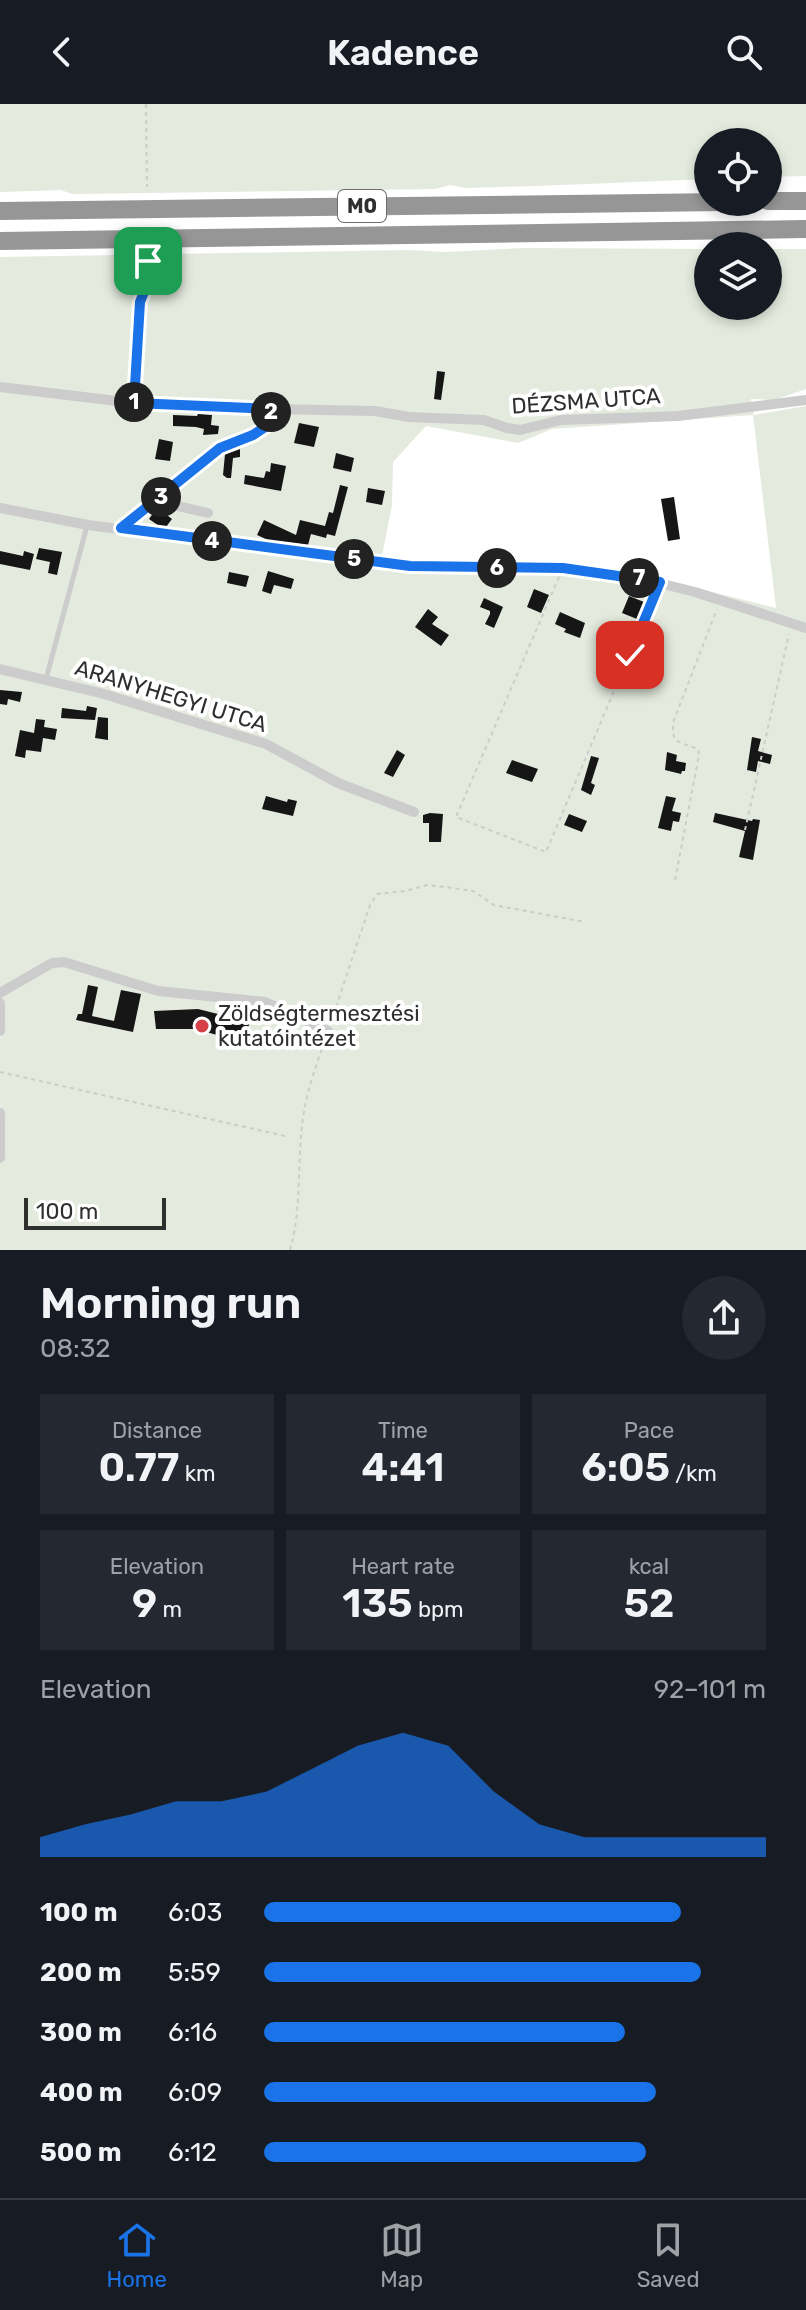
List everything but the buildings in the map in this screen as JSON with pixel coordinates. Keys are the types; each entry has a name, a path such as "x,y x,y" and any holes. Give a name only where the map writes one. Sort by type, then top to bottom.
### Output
{"highway":[{"path":"782,201 806,201"},
{"name":"M0","path":"0,211 694,202"},
{"name":"M0","path":"0,241 806,229"},
{"path":"747,230 806,240"}],"street":[{"name":"DÉZSMA UTCA","path":"0,387 134,403 375,411 409,417 484,420 520,430 561,420 678,416 806,400"},
{"path":"121,528 220,448 265,427 273,409"},
{"path":"156,501 208,513"},
{"path":"0,508 88,525 410,566 563,568 660,582 806,628"},
{"name":"ARANYHEGYI UTCA","path":"0,669 104,694 266,744 338,783 414,812"},
{"path":"0,993 52,963 64,962 158,991 265,1002 328,1031"},
{"path":"0,1003 0,1031"},
{"path":"0,1113 0,1158"}],"lane":[{"path":"46,680 88,525"}],"path":[{"path":"146,104 147,187"},
{"path":"134,403 140,302 148,282 148,261"},
{"path":"563,568 456,817 546,852 660,582"},
{"path":"675,880 699,755 698,749 674,740 671,735 720,600"},
{"path":"745,830 791,625"},
{"path":"290,1250 299,1193 303,1113 313,1072 370,905 377,894 427,885 445,887 473,891 494,905 585,922"},
{"path":"0,1072 285,1136"}],"shaded area":[{"path":"0,104 806,104 806,176 782,177 782,128 694,128 694,180 465,188 450,185 435,189 72,194 61,190 0,192"},
{"path":"694,249 694,320 782,320 782,249 806,249 806,389 774,400 751,399 754,415 806,406 806,1250 0,1250 0,257","holes":["753,415 776,608 633,572 468,567 382,556 392,505 393,462 426,426 518,443 552,429"]}],"place":[{"name":"Zöldségtermesztési kutatóintézet","path":"202,1026"}],"route":[{"path":"148,261 148,282 140,302 134,403 273,409 265,427 220,448 121,528 410,566 563,568 660,582 630,655"}]}
